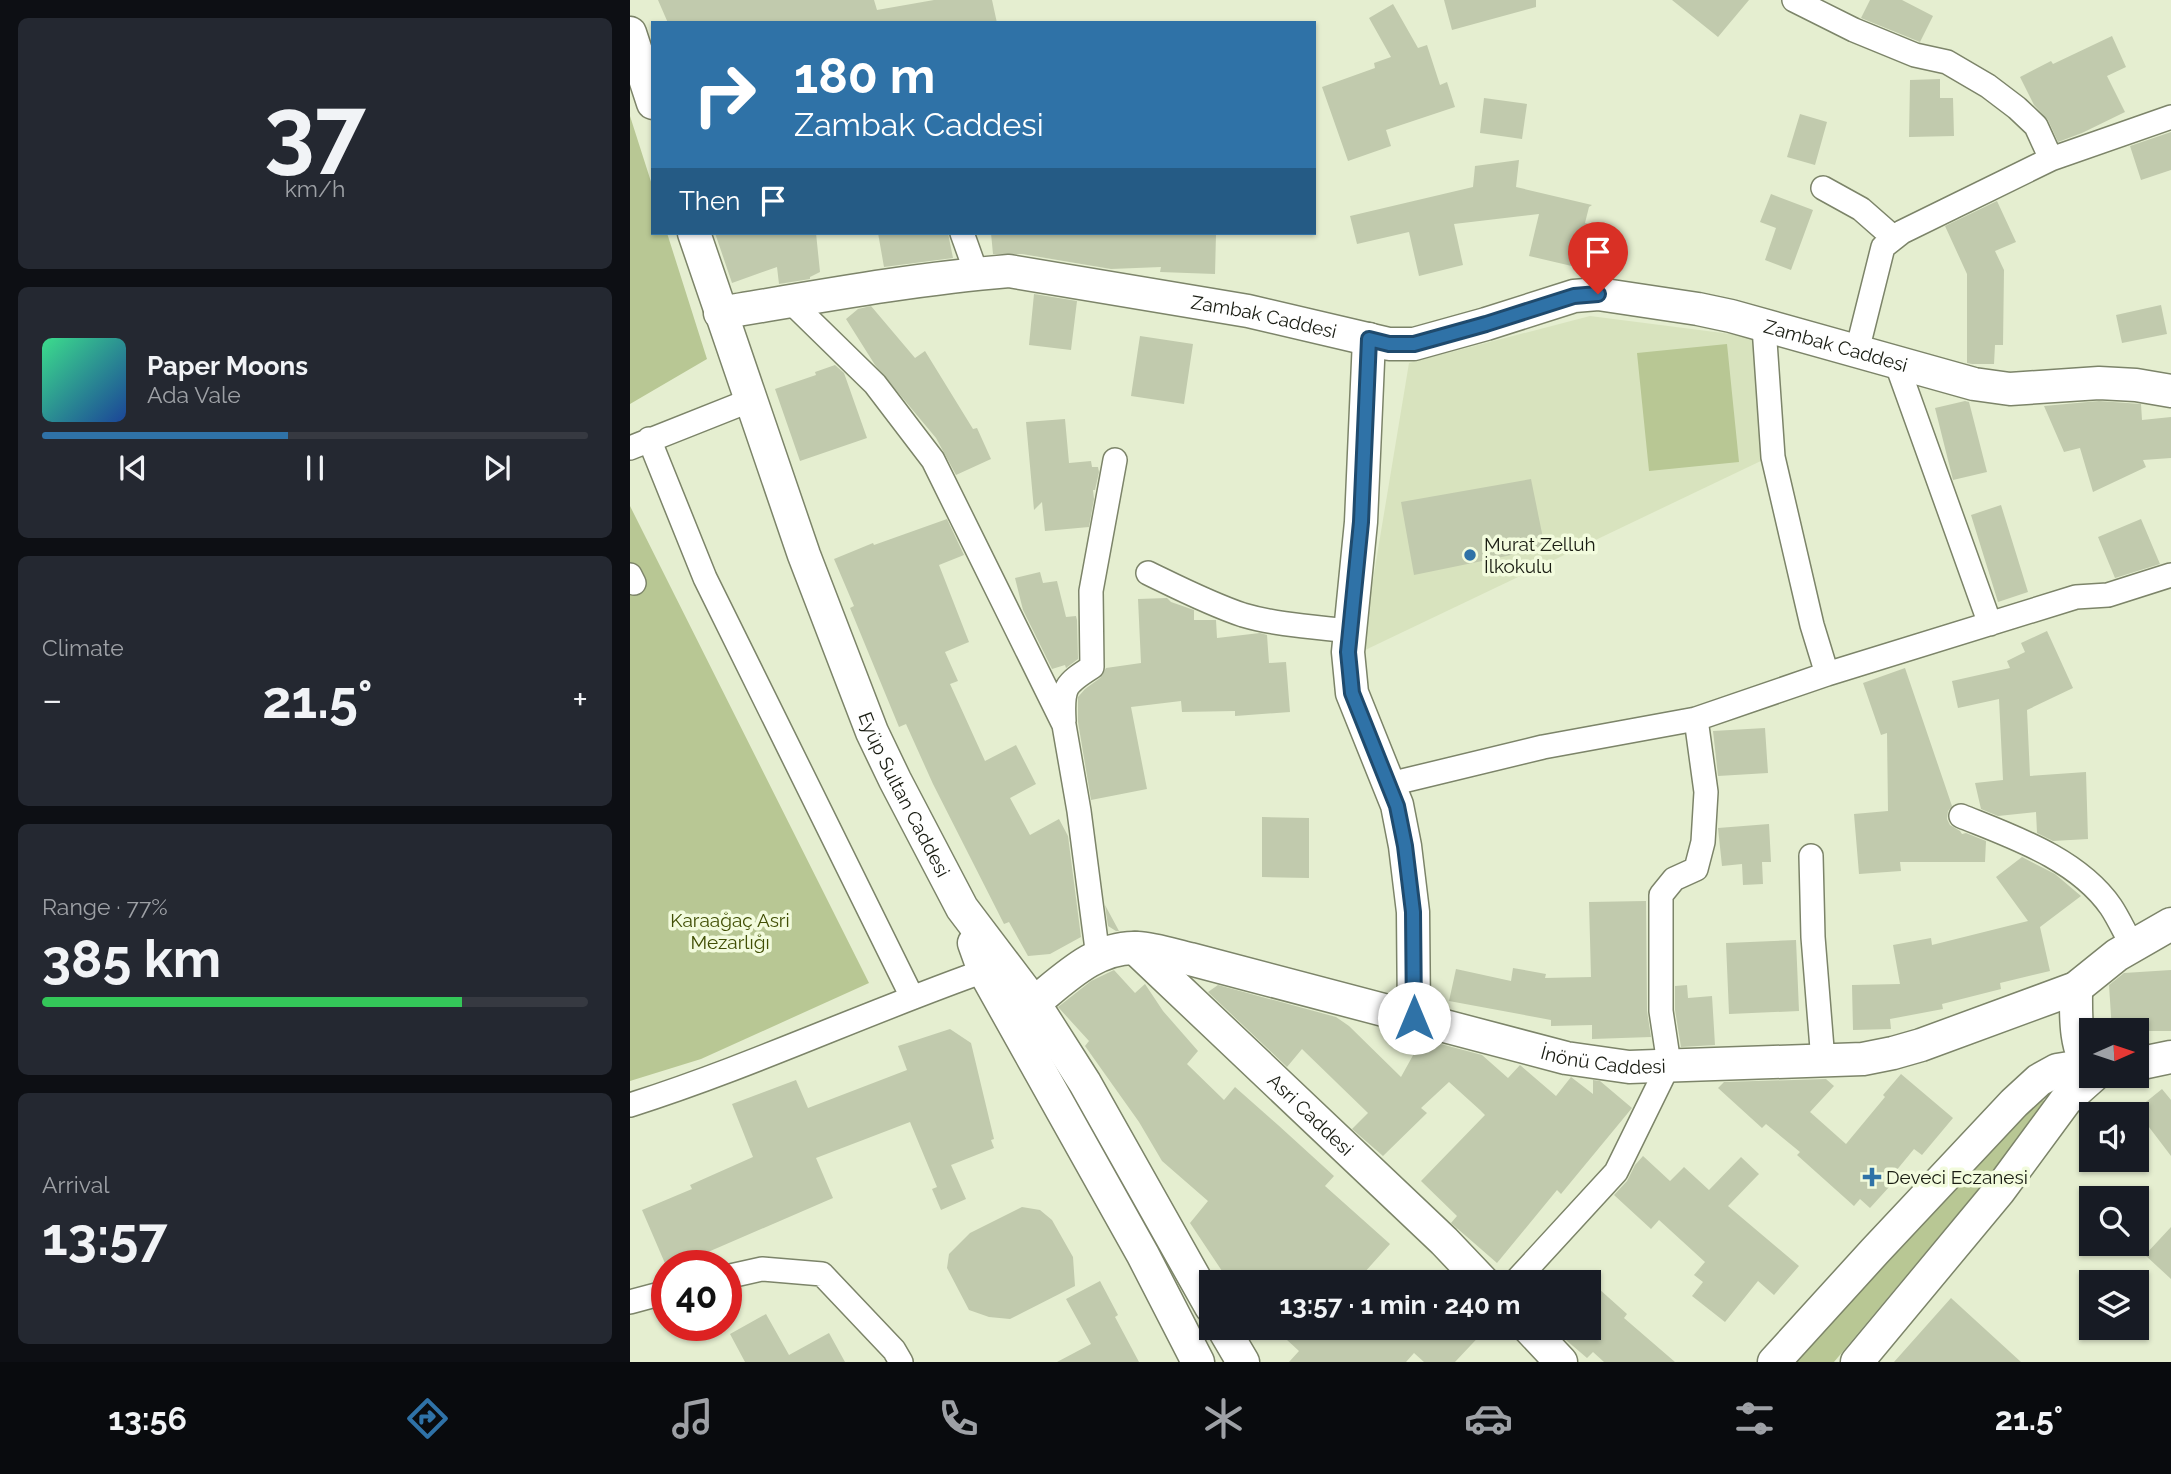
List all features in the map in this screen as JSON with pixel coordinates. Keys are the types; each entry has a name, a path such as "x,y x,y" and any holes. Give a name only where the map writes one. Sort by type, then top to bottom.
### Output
{"street":[{"path":"1794,0 1854,30 1903,50 1947,62 1988,86 2036,126 2051,159"},
{"path":"630,33 651,97"},
{"path":"1857,351 1884,247 1902,232 2051,159 2171,117"},
{"path":"1823,188 1861,209 1894,238"},
{"name":"Eyüp Sultan Caddesi","path":"695,235 804,555 872,732 895,780 962,908 1034,1003 1085,1083 1199,1286"},
{"path":"963,235 976,272"},
{"name":"Zambak Caddesi","path":"720,313 976,272 1009,271 1054,276 1248,311 1389,344 1414,344 1574,296 1598,294 1698,309 1974,384 2010,389 2099,383 2171,391"},
{"path":"790,301 875,384 933,460 1064,725"},
{"path":"1764,327 1773,457 1812,625 1827,674"},
{"path":"1369,339 1361,522 1348,652 1352,693 1390,785 1405,846 1413,912 1414,1018"},
{"path":"1896,362 1990,624"},
{"path":"751,400 640,444 912,997"},
{"path":"1098,957 1062,701 1068,682 1092,667 1091,591 1115,460"},
{"path":"1148,573 1200,598 1245,615 1290,624 1350,631"},
{"path":"1390,785 1543,747 1696,719 1827,674 2076,597 2108,595 2171,575"},
{"path":"1526,1270 1616,1172 1670,1064 1661,1011 1661,895 1674,878 1696,869 1703,842 1706,792 1696,719"},
{"path":"1961,816 2014,837 2072,867 2110,905 2132,945"},
{"path":"1811,856 1813,937 1823,1061"},
{"path":"962,908 984,971 1143,1255 1198,1362"},
{"name":"İnönü Caddesi","path":"1034,1003 1076,970 1098,957 1135,948 1190,959 1566,1058 1629,1067 1863,1059 1912,1048 2076,988 2132,945 2171,924"},
{"name":"Asri Caddesi","path":"1135,948 1471,1270"},
{"path":"630,1105 722,1074 912,997 984,971"},
{"path":"2076,988 2079,1036"},
{"path":"2149,1062 2171,1057"},
{"path":"1774,1362 2014,1103 2039,1080 2057,1070 2079,1070"},
{"path":"1857,1362 1999,1191 2079,1084"},
{"path":"742,1273 762,1269 822,1275 894,1350 901,1362"},
{"path":"630,1302 651,1296"},
{"path":"1230,1340 1243,1362"},
{"path":"1540,1340 1561,1362"}],"shaded area":[{"name":"Murat Zelluh İlkokulu","path":"1590,316 1754,337 1765,459 1361,652 1409,363"}],"green space":[{"path":"630,116 651,182 651,235 668,235 707,359 630,404"},
{"path":"1727,344 1739,462 1649,471 1637,353"},
{"name":"Karaağaç Asri Mezarlığı","path":"630,506 869,983 701,1059 630,1081"},
{"path":"2046,1100 2048,1106 1834,1362 1795,1362 2033,1107 2039,1101"}],"building":[{"path":"658,0 874,0 877,10 934,0 992,0 997,21 667,21"},
{"path":"1444,0 1536,0 1536,7 1452,30"},
{"path":"1672,0 1749,0 1718,37"},
{"path":"1870,0 1902,0 1933,16 1920,42 1861,18"},
{"path":"1393,4 1418,48 1427,45 1440,85 1447,82 1455,107 1386,130 1391,146 1348,161 1322,87 1375,68 1374,63 1391,57 1369,18"},
{"path":"2112,36 2126,67 2107,76 2125,112 2058,142 2048,120 2034,105 2020,77"},
{"path":"1940,79 1940,98 1953,98 1954,136 1909,137 1910,80"},
{"path":"1484,98 1527,104 1522,139 1480,133"},
{"path":"1800,114 1827,122 1815,165 1787,157"},
{"path":"2171,132 2171,170 2141,180 2130,146"},
{"path":"1519,160 1516,187 1592,205 1585,223 1597,226 1589,260 1578,258 1576,267 1529,256 1539,214 1454,224 1463,265 1419,276 1409,232 1357,244 1350,216 1473,187 1475,166"},
{"path":"1771,194 1813,210 1791,270 1765,260 1776,228 1760,222"},
{"path":"1997,201 2016,242 1995,251 2004,270 2003,345 1995,345 1994,364 1972,364 1967,363 1967,274 1945,226"},
{"path":"716,235 816,235 820,272 810,279 779,284 777,267 732,283"},
{"path":"878,235 948,235 953,258 884,267"},
{"path":"991,235 1216,235 1215,274 1160,272 1161,267 1111,269 1022,254 993,254"},
{"path":"1034,294 1077,301 1071,350 1029,345"},
{"path":"2161,305 2167,334 2122,343 2116,315"},
{"path":"871,306 915,358 925,351 973,429 977,428 991,459 956,475 936,438 875,365 846,319 858,309"},
{"path":"1140,336 1193,344 1184,404 1131,396"},
{"path":"835,365 844,373 867,438 800,461 775,389 816,375 815,372"},
{"path":"2099,401 2141,404 2142,420 2171,417 2171,458 2143,460 2146,467 2093,492 2080,448 2064,452 2044,406"},
{"path":"1969,402 1987,472 1953,480 1935,408"},
{"path":"1065,419 1069,463 1091,461 1092,467 1098,467 1099,472 1093,490 1089,527 1045,531 1042,502 1034,510 1026,422"},
{"path":"1531,479 1545,548 1414,575 1401,502"},
{"path":"2001,505 2028,592 1998,602 1971,515"},
{"path":"947,519 964,555 939,565 969,642 945,652 958,681 950,684 985,761 1016,745 1036,784 1010,798 1030,835 1059,819 1068,836 1081,937 1050,954 1028,956 1009,922 1004,924 933,784 906,724 899,727 850,608 854,606 834,559"},
{"path":"2141,519 2160,564 2115,578 2098,537"},
{"path":"1040,572 1043,583 1057,581 1066,617 1076,616 1078,659 1066,668 1065,665 1052,669 1023,610 1015,578"},
{"path":"1167,598 1194,610 1194,620 1216,620 1217,638 1260,633 1267,635 1269,663 1286,662 1290,712 1235,716 1235,711 1182,712 1181,701 1131,707 1147,789 1091,800 1078,722 1078,697 1100,678 1106,668 1141,663 1138,599"},
{"path":"2047,631 2073,688 2027,710 2030,776 2086,772 2088,839 2053,841 2037,833 2036,812 1998,816 1981,809 1975,783 2003,780 1999,699 1958,708 1952,681 2010,668 2007,661 2025,652 2021,643"},
{"path":"1905,668 1952,806 1947,819 1950,825 1962,834 1986,841 1985,862 1900,862 1901,871 1859,874 1854,814 1888,811 1887,733 1881,735 1863,683"},
{"path":"1765,728 1768,773 1718,776 1713,731"},
{"path":"1262,817 1309,818 1309,878 1262,877"},
{"path":"1769,824 1771,862 1762,862 1763,884 1743,885 1742,864 1722,866 1718,828"},
{"path":"2022,857 2055,874 2081,896 2040,927 2050,971 2000,983 2001,989 1942,1004 1943,1009 1890,1019 1891,1029 1853,1030 1852,985 1900,984 1893,945 1931,938 1932,945 2028,921 1996,877"},
{"path":"1646,901 1647,1011 1651,1037 1592,1039 1592,1025 1551,1026 1551,1020 1449,1001 1456,969 1511,981 1513,968 1546,974 1545,978 1591,977 1589,902"},
{"path":"1105,905 1119,931 1108,926"},
{"path":"1796,940 1799,1011 1729,1014 1726,943"},
{"path":"1114,970 1135,993 1145,984 1163,1011 1198,1051 1187,1064 1224,1100 1235,1087 1334,1176 1325,1186 1390,1244 1367,1270 1221,1270 1190,1223 1208,1201 1162,1161 1139,1122 1085,1046 1089,1041 1058,1007 1091,981"},
{"path":"2171,970 2171,1031 2149,1031 2149,1018 2111,1018 2109,985 2124,973"},
{"path":"1218,985 1336,1017 1349,1026 1401,1077 1422,1039 1482,1055 1508,1078 1520,1065 1556,1096 1571,1077 1593,1094 1593,1080 1600,1081 1632,1108 1561,1194 1557,1190 1497,1263 1451,1223 1457,1216 1421,1181 1485,1115 1480,1110 1449,1082 1421,1108 1427,1113 1383,1156 1352,1129 1368,1113 1302,1049 1287,1067 1208,992"},
{"path":"1687,985 1688,998 1712,996 1715,1045 1681,1047 1675,1010 1675,986"},
{"path":"950,1029 971,1043 994,1148 951,1165 966,1199 941,1210 932,1189 937,1187 910,1122 816,1158 833,1198 713,1250 659,1250 642,1210 692,1189 690,1185 753,1157 732,1104 796,1080 808,1108 907,1070 898,1046"},
{"path":"1901,1074 1953,1118 1922,1155 1914,1149 1886,1183 1890,1186 1870,1208 1860,1199 1854,1206 1797,1155 1800,1152 1766,1124 1762,1128 1718,1088 1724,1082 1826,1079 1834,1086 1810,1112 1846,1144"},
{"path":"2162,1089 2171,1100 2171,1156 2149,1127 2149,1102 2146,1102"},
{"path":"1643,1156 1670,1181 1684,1167 1709,1190 1741,1157 1759,1174 1728,1206 1799,1266 1774,1295 1758,1281 1725,1322 1692,1296 1703,1282 1694,1275 1705,1262 1659,1220 1651,1229 1614,1195"},
{"path":"1022,1207 1040,1210 1052,1220 1073,1257 1075,1286 1010,1319 989,1317 969,1310 947,1268 949,1254 970,1233"},
{"path":"2171,1227 2171,1279 2146,1256 2149,1256 2149,1251"},
{"path":"1100,1281 1118,1315 1115,1317 1139,1362 1057,1362 1091,1344 1066,1299"},
{"path":"1601,1291 1627,1314 1624,1318 1675,1362 1604,1362 1593,1352 1587,1358 1566,1340 1601,1340"},
{"path":"1951,1298 2021,1362 1894,1362"},
{"path":"766,1314 789,1355 829,1333 845,1362 745,1362 734,1341 742,1341 742,1327"},
{"path":"1287,1340 1476,1340 1455,1362 1424,1362 1414,1353 1406,1362 1289,1362 1299,1351"}],"place":[{"name":"Murat Zelluh İlkokulu","path":"1470,555"},
{"name":"Deveci Eczanesi","path":"1872,1177"}],"route":[{"path":"1414,1018 1413,912 1405,846 1397,806 1352,693 1348,652 1361,522 1369,339 1389,344 1414,344 1574,296 1598,294"}]}
